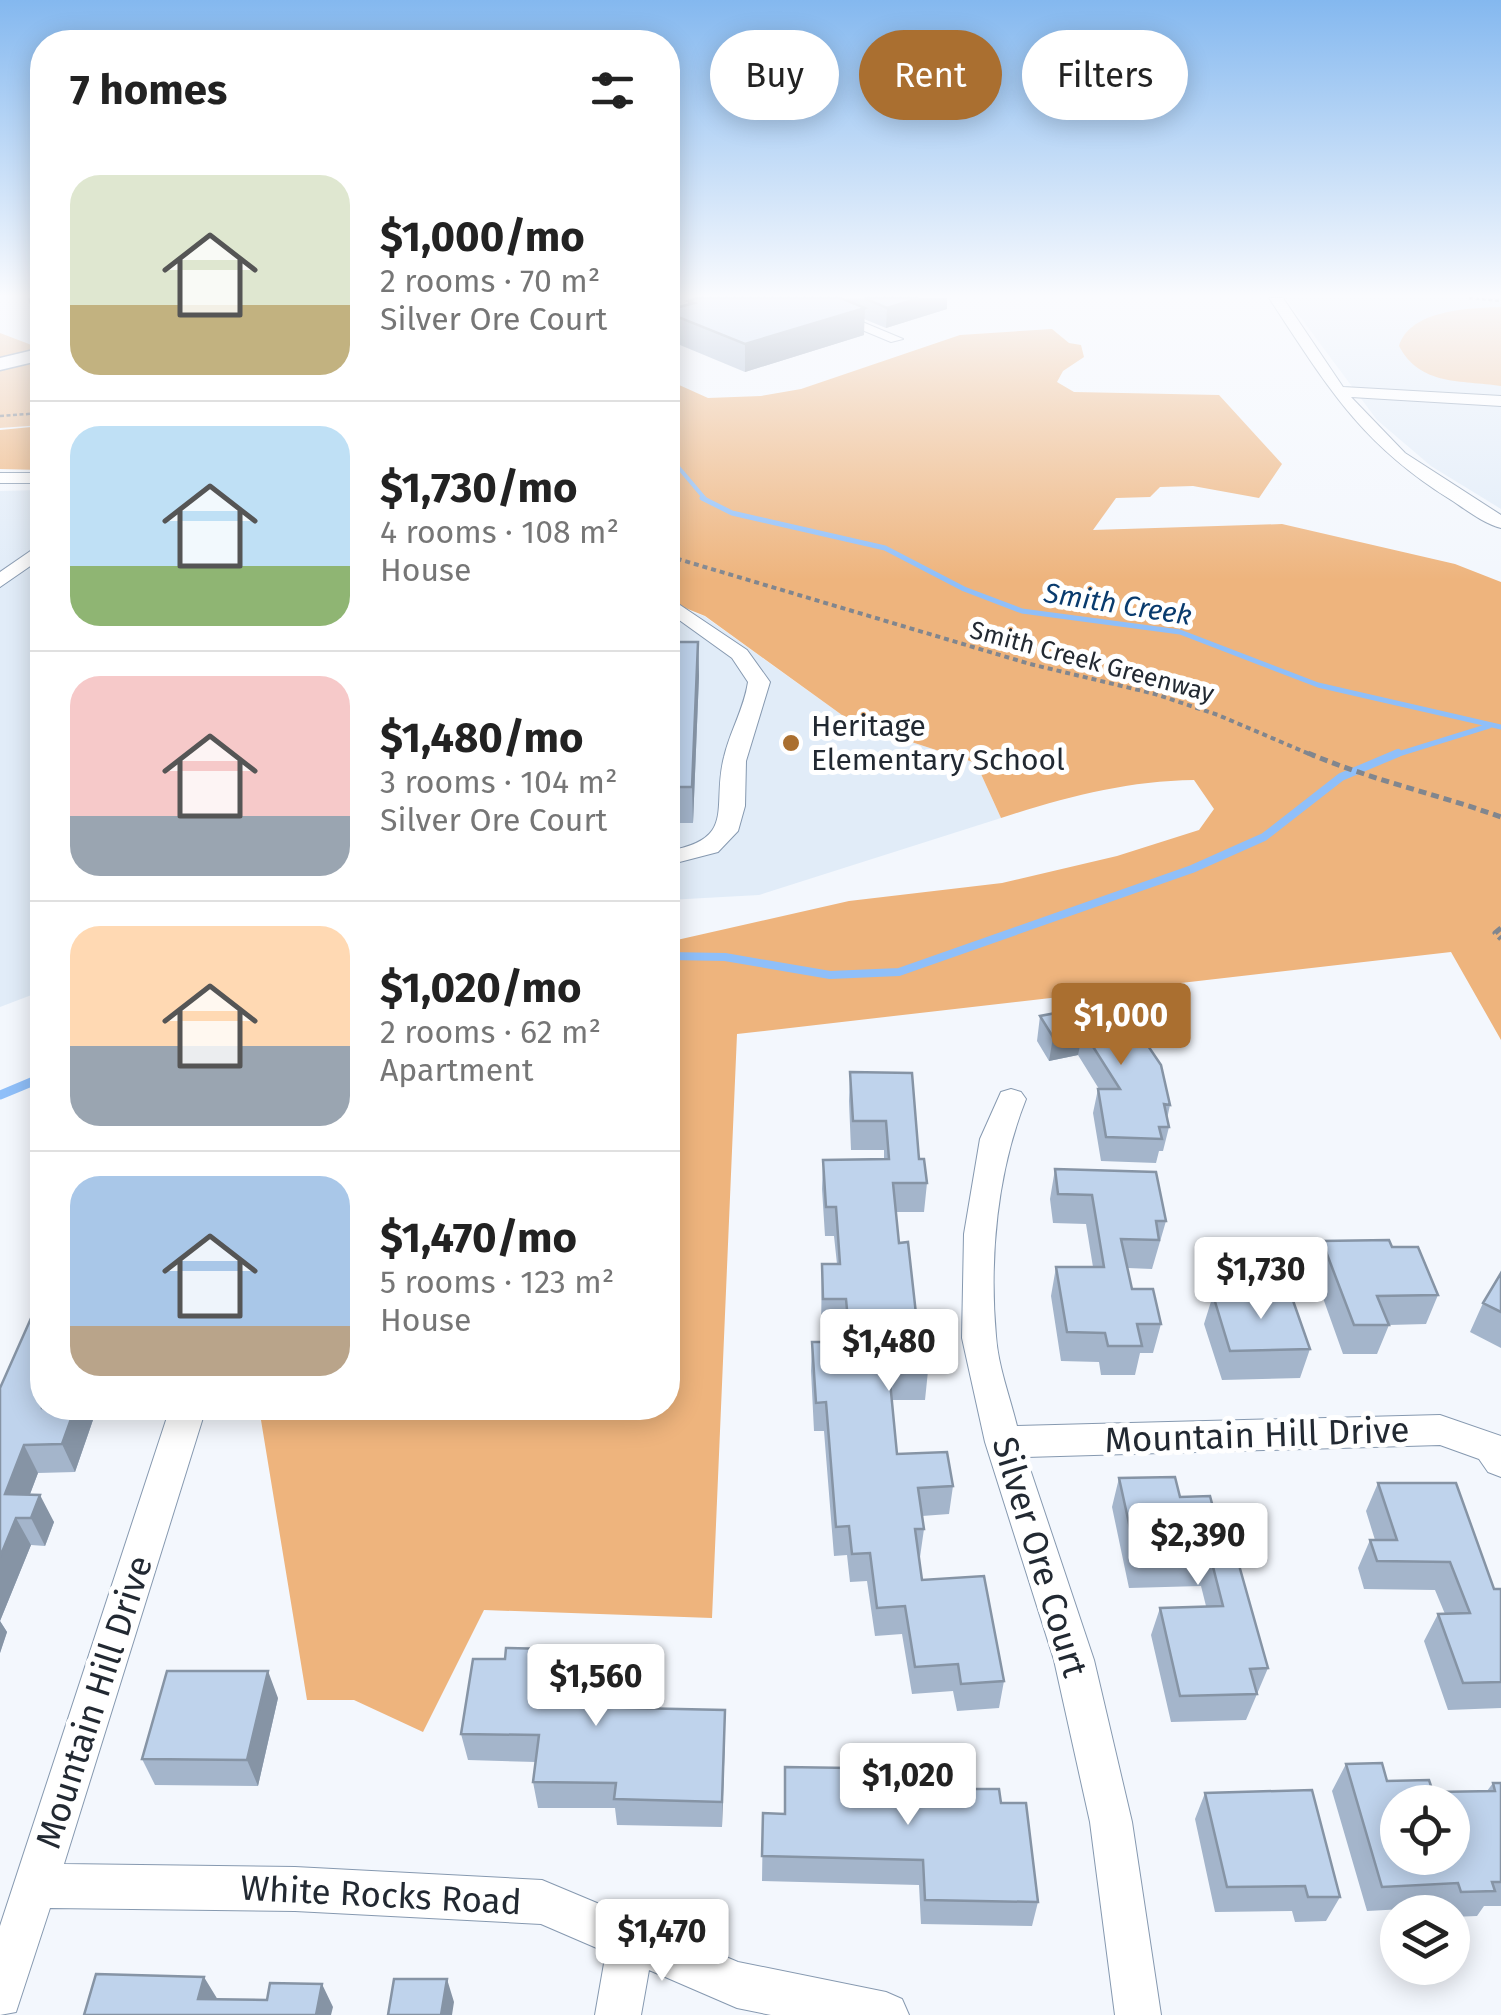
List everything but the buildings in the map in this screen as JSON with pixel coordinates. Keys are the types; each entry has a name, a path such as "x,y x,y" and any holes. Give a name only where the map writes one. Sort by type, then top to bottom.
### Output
{"street":[{"path":"1341,392 1499,403"},
{"path":"1341,392 1385,444 1420,472 1501,522"},
{"path":"0,478 30,478"},
{"path":"0,581 30,557"},
{"path":"680,612 740,654 759,682 756,710 734,760 734,808 729,830 720,840 680,856"},
{"path":"684,645 712,646 740,654"},
{"name":"Silver Ore Court","path":"1011,1099 995,1138 980,1234 979,1338 1002,1442 1074,1660 1111,1822 1138,2015"},
{"name":"Mountain Hill Drive","path":"0,1996 184,1420"},
{"name":"Mountain Hill Drive","path":"1002,1442 1440,1430 1492,1448 1501,1461"},
{"name":"White Rocks Road","path":"36,1886 295,1889 542,1902 738,1984 886,2015"},
{"path":"618,2015 631,1940"}],"path":[{"path":"0,416 30,413"},
{"name":"Smith Creek Greenway","path":"680,560 1030,664 1218,714 1362,776 1441,796 1501,817"},
{"path":"1501,928 1495,933 1501,939"}],"shaded area":[{"path":"0,392 30,392 30,426 0,428"},
{"path":"680,392 695,392 708,398 784,392 1219,395 1282,464 1259,498 1193,486 1160,487 1150,497 1116,498 1093,530 1282,524 1455,564 1501,582 1501,1040 1451,952 737,1034 712,1618 484,1610 423,1732 354,1700 307,1700 261,1420 680,1420 680,939 849,901 1002,883 1117,856 1199,830 1214,809 1194,780 1169,781 1096,791 1001,818 976,763 853,723 705,616 680,606"},
{"path":"1356,392 1501,392 1501,509 1431,466 1377,420"},
{"path":"30,427 30,470 0,469 0,430"},
{"path":"30,490 30,996 0,1007 0,491"},
{"name":"Heritage Elementary School","path":"680,608 704,616 853,723 976,763 1001,818 759,895 680,899"}],"waterway":[{"path":"680,469 706,500"},
{"path":"702,498 706,500"},
{"name":"Smith Creek","path":"706,500 732,513 885,548 964,589 1022,611 1180,632 1318,685 1501,727"},
{"path":"1392,756 1489,726"},
{"path":"680,956 725,957 830,975 899,972 1192,869 1264,837 1341,777 1398,753"},
{"path":"0,1095 30,1083"}],"place":[{"name":"Heritage Elementary School","path":"791,743"}]}
